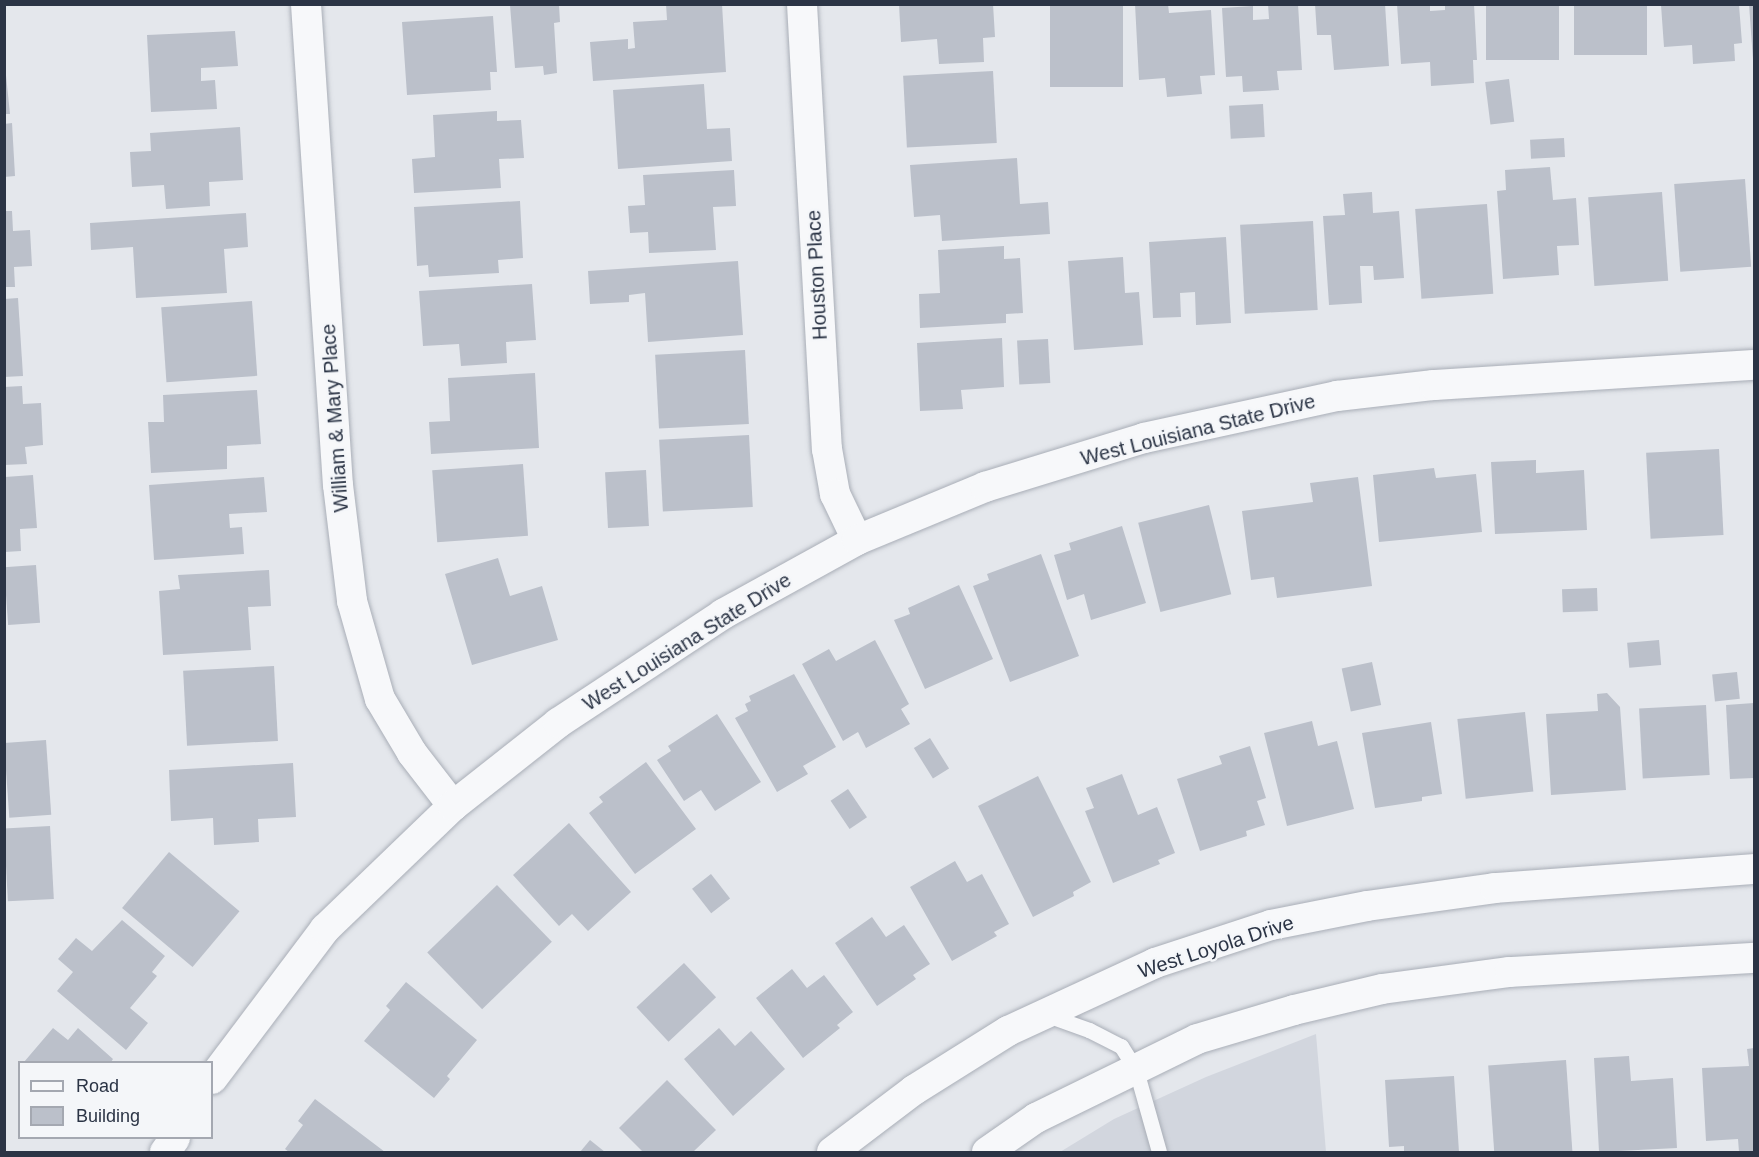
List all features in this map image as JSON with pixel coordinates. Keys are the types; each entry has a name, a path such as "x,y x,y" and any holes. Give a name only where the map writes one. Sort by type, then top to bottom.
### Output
{"street":[{"name":"William & Mary Place","path":"306,4 338,485 352,601 380,699 412,753 453,806"},
{"name":"Houston Place","path":"802,4 827,448 835,494 857,540"},
{"name":"West Louisiana State Drive","path":"213,1078 326,929 453,806 558,723 723,614 857,540 985,487 1144,438 1337,396 1434,385 1755,366"},
{"name":"West Loyola Drive","path":"832,1152 914,1090 1008,1031 1155,963 1271,925 1335,912 1495,888 1755,869"},
{"path":"987,1152 1036,1118 1197,1039 1294,1010 1382,989 1510,972 1755,958"},
{"path":"165,1152 174,1139"}],"lane":[{"path":"1044,1014 1089,1030 1121,1046 1136,1070 1160,1152"}],"shaded area":[{"path":"1316,1034 1326,1152 1060,1152 1114,1119 1206,1077"}],"building":[{"path":"666,4 722,4 726,72 593,81 590,42 628,39 628,49 635,48 633,22 667,20"},
{"path":"899,4 993,4 995,37 983,38 984,62 939,64 937,39 901,42"},
{"path":"1050,4 1123,4 1123,87 1050,87"},
{"path":"1135,4 1168,4 1169,13 1211,10 1215,75 1200,76 1202,94 1167,97 1165,78 1139,80"},
{"path":"1268,4 1298,4 1302,70 1277,71 1279,90 1243,92 1242,76 1226,77 1222,8 1253,6 1253,20 1269,19"},
{"path":"1315,4 1385,4 1389,66 1334,70 1331,35 1317,35"},
{"path":"1397,4 1430,4 1430,11 1445,10 1445,4 1474,4 1477,60 1473,60 1474,83 1431,86 1430,62 1401,64"},
{"path":"1486,4 1559,4 1559,60 1486,60"},
{"path":"1574,4 1647,4 1647,55 1574,55"},
{"path":"1749,4 1754,4 1754,60 1753,60"},
{"path":"510,5 559,5 560,22 554,23 557,73 544,75 543,66 515,68"},
{"path":"1661,5 1739,5 1742,43 1734,44 1735,61 1693,64 1692,45 1664,47"},
{"path":"493,16 497,72 490,72 491,90 407,95 402,22"},
{"path":"235,31 238,66 201,68 201,81 215,80 217,109 151,112 147,35"},
{"path":"4,56 10,114 4,114"},
{"path":"993,71 997,143 907,148 903,76"},
{"path":"1509,79 1514,122 1490,125 1485,82"},
{"path":"704,84 707,129 730,128 732,161 618,169 613,90"},
{"path":"1263,104 1265,137 1231,139 1229,106"},
{"path":"497,111 497,121 521,120 524,158 499,159 501,188 414,193 412,159 435,157 433,115"},
{"path":"12,123 15,176 4,177 4,124"},
{"path":"240,127 243,180 209,182 210,206 166,209 164,185 132,187 130,152 151,151 150,133"},
{"path":"1564,138 1565,157 1531,159 1530,140"},
{"path":"1017,158 1020,204 1048,202 1050,234 942,241 940,215 914,217 910,165"},
{"path":"1550,167 1553,200 1576,198 1579,245 1557,246 1559,275 1503,279 1497,191 1506,190 1505,170"},
{"path":"734,170 736,206 713,207 716,250 649,253 648,232 630,233 628,206 645,205 643,175"},
{"path":"1745,179 1751,267 1680,272 1674,184"},
{"path":"1372,192 1373,213 1399,211 1404,278 1374,280 1373,266 1360,266 1362,303 1329,305 1323,216 1345,215 1343,194"},
{"path":"1662,192 1668,281 1594,286 1588,197"},
{"path":"520,201 523,258 498,260 499,273 429,277 428,265 417,266 414,207"},
{"path":"1487,204 1493,294 1421,299 1415,209"},
{"path":"5,211 12,211 13,231 30,230 32,266 14,267 15,287 5,287"},
{"path":"246,213 248,247 224,249 227,293 136,298 133,247 91,250 90,223"},
{"path":"1313,221 1318,310 1245,314 1240,225"},
{"path":"1226,237 1231,323 1196,325 1195,292 1180,293 1181,317 1153,318 1149,242"},
{"path":"1004,246 1004,259 1020,258 1023,313 1006,314 1006,323 920,328 919,294 940,293 938,250"},
{"path":"1123,257 1125,293 1139,292 1143,345 1074,350 1068,261"},
{"path":"738,261 743,335 648,342 645,293 629,295 629,302 590,304 588,271"},
{"path":"532,284 536,340 506,342 507,363 461,366 459,344 423,346 419,291"},
{"path":"18,298 23,376 4,377 4,299"},
{"path":"252,301 257,376 166,382 161,307"},
{"path":"1002,338 1004,387 961,390 963,409 920,411 917,343"},
{"path":"1048,339 1050,383 1019,385 1017,341"},
{"path":"745,350 749,424 659,429 655,355"},
{"path":"535,373 539,448 431,454 429,422 450,421 448,378"},
{"path":"22,386 23,404 41,403 43,445 25,447 27,464 4,465 4,387"},
{"path":"257,390 261,444 227,446 227,469 151,473 148,422 164,422 163,395"},
{"path":"749,435 753,507 663,512 659,440"},
{"path":"1719,449 1724,535 1651,539 1646,453"},
{"path":"1536,460 1536,473 1584,470 1587,530 1495,534 1491,462"},
{"path":"523,464 528,536 437,542 432,470"},
{"path":"1434,468 1436,478 1476,474 1482,532 1379,542 1373,475"},
{"path":"646,470 649,526 608,528 605,472"},
{"path":"33,475 37,528 20,529 21,551 5,552 5,477"},
{"path":"264,477 267,512 229,514 230,528 242,527 244,554 154,560 149,485"},
{"path":"1358,477 1372,586 1277,598 1274,577 1251,580 1242,511 1313,502 1310,483"},
{"path":"1209,505 1231,594 1160,612 1138,523"},
{"path":"1122,526 1146,603 1091,620 1084,594 1067,600 1054,555 1071,550 1069,543"},
{"path":"1041,554 1079,656 1010,682 973,586 989,580 987,574"},
{"path":"498,558 510,596 542,586 558,640 472,665 445,574"},
{"path":"36,565 40,623 8,625 4,567"},
{"path":"269,570 271,606 248,607 251,650 163,655 159,591 180,589 178,575"},
{"path":"959,585 993,659 925,689 894,620 910,614 908,608"},
{"path":"1597,588 1598,611 1563,612 1562,589"},
{"path":"875,640 909,704 901,709 910,724 866,748 858,732 843,741 802,664 829,649 836,661"},
{"path":"1659,640 1661,665 1629,668 1627,643"},
{"path":"1372,662 1381,705 1351,711 1342,668"},
{"path":"274,666 278,741 187,746 183,671"},
{"path":"1737,672 1740,699 1715,701 1712,675"},
{"path":"794,674 836,747 803,766 808,774 777,792 735,718 748,711 745,704 751,701 749,696"},
{"path":"1607,693 1620,707 1626,790 1551,795 1546,714 1598,711 1597,694"},
{"path":"1754,703 1754,778 1730,779 1726,705"},
{"path":"1706,705 1710,775 1643,778 1639,709"},
{"path":"1525,712 1533,792 1466,799 1457,719"},
{"path":"717,714 761,782 715,811 701,790 684,801 657,760 671,751 668,746"},
{"path":"1312,721 1318,746 1337,741 1354,809 1287,826 1264,733"},
{"path":"1431,722 1442,794 1422,797 1422,801 1375,808 1362,733"},
{"path":"930,738 949,769 933,779 914,748"},
{"path":"46,740 51,815 9,818 4,743"},
{"path":"1250,746 1266,798 1257,801 1265,825 1246,831 1247,836 1200,851 1177,779 1222,764 1219,756"},
{"path":"646,762 696,829 635,874 589,813 603,802 599,797"},
{"path":"293,763 296,817 258,819 259,842 214,845 213,818 171,821 169,770"},
{"path":"1122,774 1138,815 1157,807 1175,853 1158,860 1160,864 1113,883 1085,811 1094,808 1086,788"},
{"path":"1038,776 1091,882 1073,892 1074,896 1033,917 978,806"},
{"path":"848,789 867,817 850,829 831,801"},
{"path":"569,823 631,892 588,931 572,914 559,926 513,875"},
{"path":"50,826 54,899 8,901 4,828"},
{"path":"169,852 239,911 193,967 122,908"},
{"path":"955,861 967,882 982,874 1009,924 994,932 997,936 952,961 910,887"},
{"path":"711,874 730,898 711,913 692,889"},
{"path":"497,885 552,942 482,1009 427,952"},
{"path":"872,917 886,937 904,925 930,964 913,975 916,979 877,1006 835,943"},
{"path":"122,920 165,956 152,972 157,976 130,1008 148,1023 126,1050 57,991 73,972 58,959 76,938 92,951"},
{"path":"684,963 716,997 669,1042 636,1007"},
{"path":"792,969 807,988 824,975 853,1012 837,1025 840,1028 803,1058 756,998"},
{"path":"406,982 477,1040 447,1076 450,1079 434,1098 364,1041 390,1010 386,1006"},
{"path":"53,1028 68,1040 78,1028 113,1059 112,1061 25,1061"},
{"path":"719,1028 735,1046 751,1031 785,1069 733,1116 684,1059"},
{"path":"1754,1048 1754,1152 1739,1152 1738,1139 1706,1141 1702,1068 1749,1066 1747,1049"},
{"path":"1629,1056 1631,1081 1673,1078 1677,1148 1599,1152 1594,1058"},
{"path":"1566,1060 1572,1152 1494,1152 1488,1065"},
{"path":"1454,1076 1459,1152 1404,1152 1404,1146 1389,1147 1385,1080"},
{"path":"667,1080 716,1130 693,1152 643,1152 619,1128"},
{"path":"315,1099 385,1152 289,1152 285,1149 303,1125 298,1121"},
{"path":"590,1140 605,1152 580,1152"}]}
